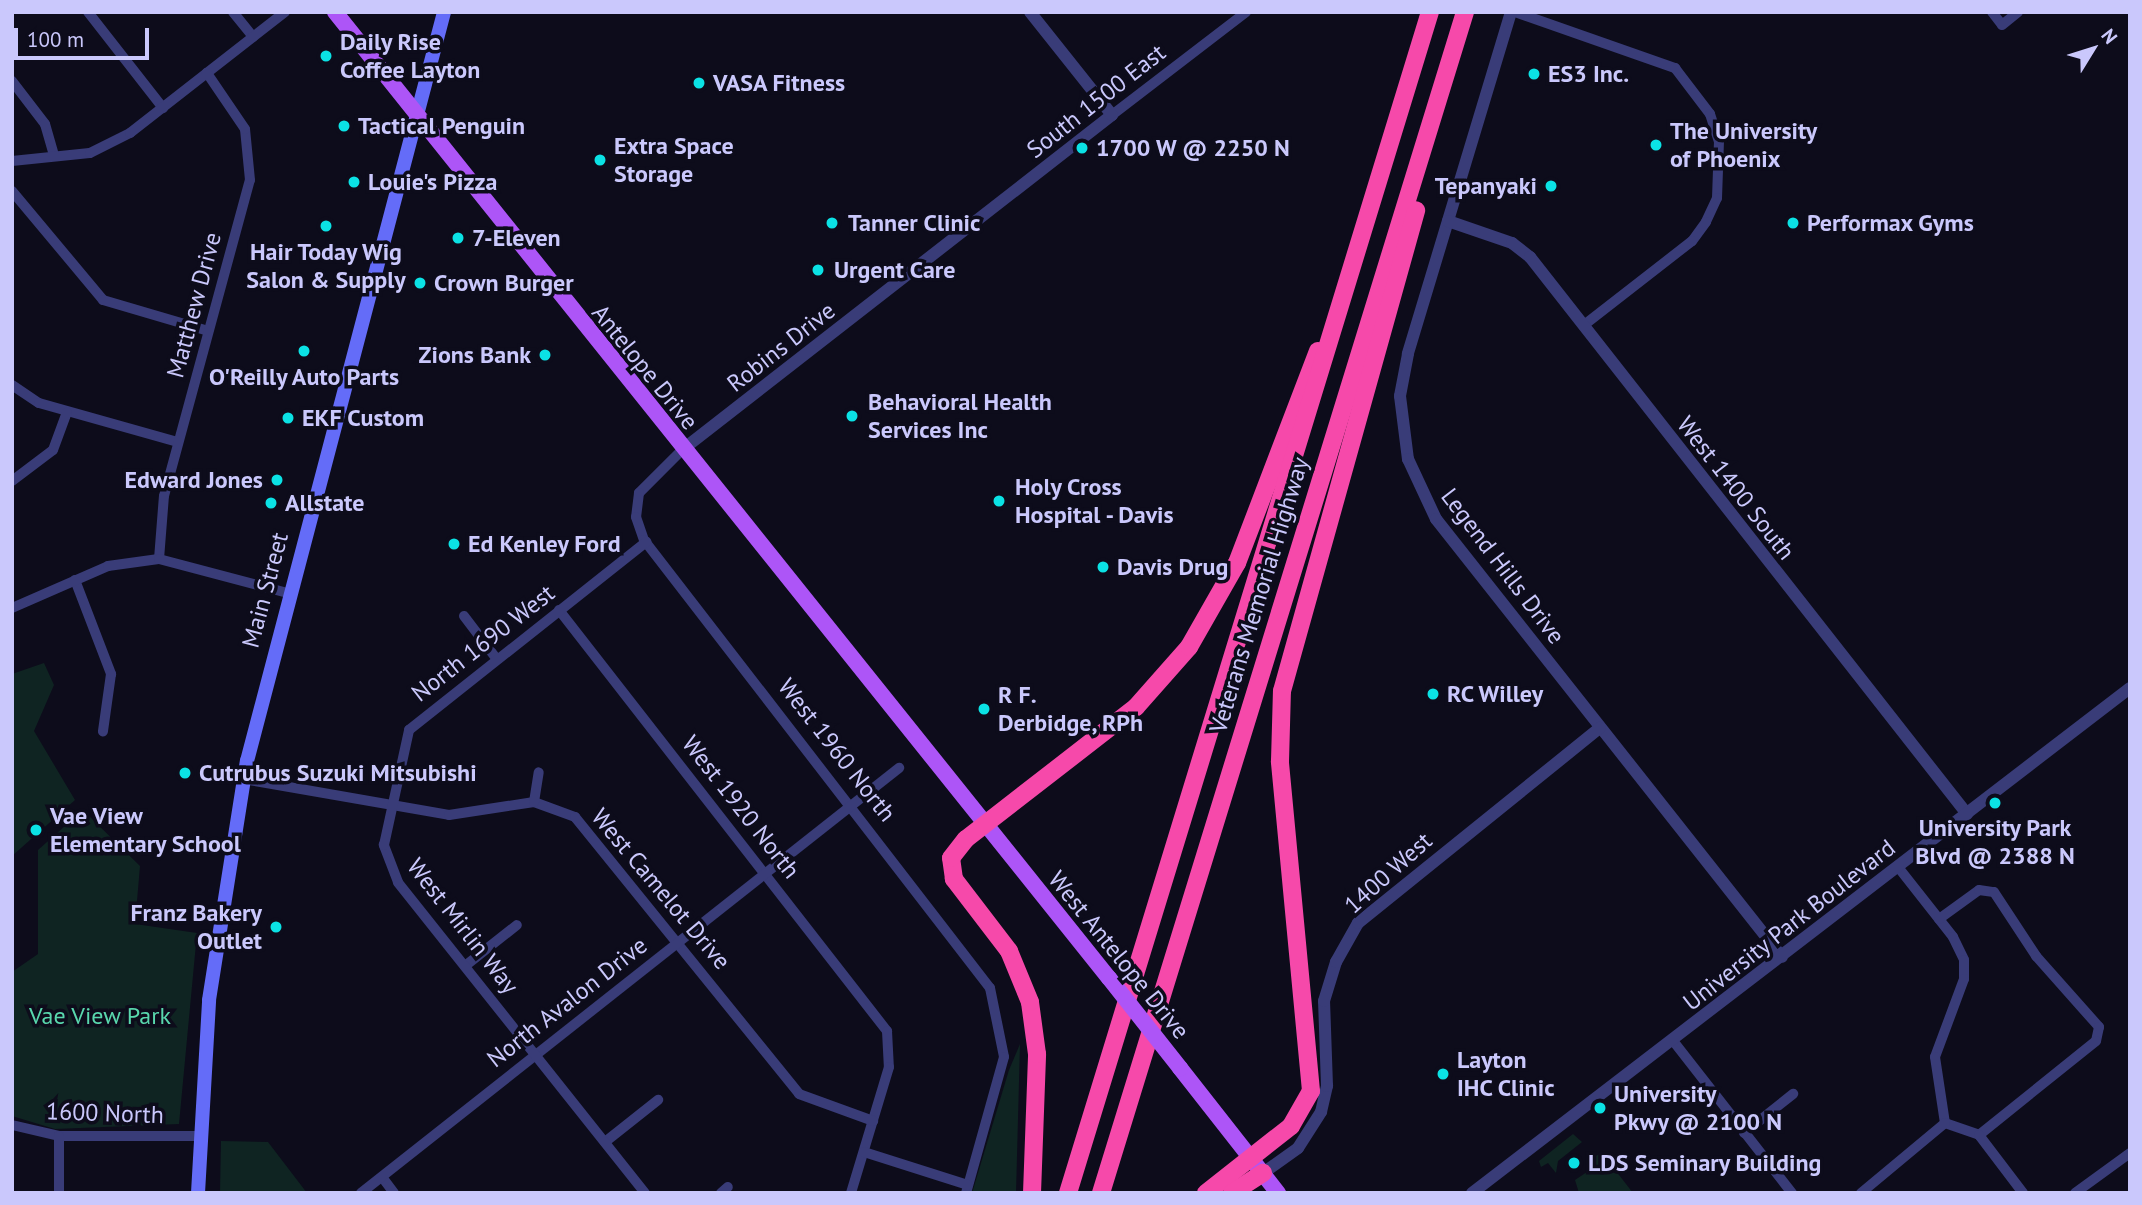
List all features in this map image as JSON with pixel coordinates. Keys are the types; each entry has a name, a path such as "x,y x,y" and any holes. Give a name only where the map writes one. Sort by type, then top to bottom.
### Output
{"highway":[{"name":"Veterans Memorial Highway","path":"1068,1193 1430,12"},
{"name":"Veterans Memorial Highway","path":"1101,1193 1465,12"},
{"path":"1206,1193 1299,1117 1312,1082 1280,761 1285,676 1447,104 1446,71"},
{"path":"1032,1193 1037,1065 1030,1002 1009,951 950,867 957,849 1136,707 1199,634 1237,563 1354,267"},
{"path":"1233,1193 1263,1173"}],"main road":[{"name":"Antelope Drive","path":"335,12 416,117 922,748"},
{"name":"Main Street","path":"198,1193 199,1136 209,1000 243,779 288,593 444,12"},
{"name":"West Antelope Drive","path":"922,748 1109,978 1278,1193"}],"street":[{"path":"88,12 163,108"},
{"path":"233,12 253,37"},
{"path":"12,161 90,153 163,108 285,12"},
{"path":"1030,12 1112,115"},
{"name":"South 1500 East","path":"972,224 1246,12"},
{"path":"1513,12 1675,68 1710,114 1719,141 1717,198 1706,222 1692,241 1583,326"},
{"name":"Legend Hills Drive","path":"1513,12 1448,221 1402,386 1408,459 1436,519 1782,957"},
{"path":"1992,12 2002,25 2018,12"},
{"name":"Matthew Drive","path":"159,559 164,496 250,180 251,153 233,106 207,73"},
{"path":"12,81 45,124 54,156"},
{"path":"12,191 103,300 208,331"},
{"name":"West 1400 South","path":"1448,221 1512,243 1583,326 1967,814"},
{"name":"Robins Drive","path":"682,450 972,224"},
{"path":"12,385 67,412 178,442"},
{"path":"12,481 53,450 67,412"},
{"path":"646,542 636,517 639,493 682,450"},
{"name":"North 1690 West","path":"390,805 409,730 496,658 646,542"},
{"name":"West 1960 North","path":"646,542 853,804 990,988 1004,1057 967,1189"},
{"path":"12,608 108,566 159,559 288,593"},
{"path":"75,580 111,674 103,731"},
{"name":"West 1920 North","path":"559,610 766,872 887,1031 890,1059 873,1121"},
{"path":"464,615 496,658"},
{"name":"University Park Boulevard","path":"1472,1193 1674,1042 2130,688"},
{"name":"1400 West","path":"1263,1173 1297,1148 1321,1112 1328,1086 1324,1001 1336,962 1358,923 1600,728"},
{"name":"North Avalon Drive","path":"361,1193 899,768"},
{"path":"243,779 449,815 534,802 539,772"},
{"name":"West Camelot Drive","path":"534,802 593,831 799,1094 873,1121"},
{"name":"West Mirlin Way","path":"390,805 384,845 389,865 645,1193"},
{"path":"1898,867 1960,948 1964,979 1935,1057 1945,1123"},
{"path":"1939,919 1987,889 2100,1034 1979,1135"},
{"path":"465,965 517,926"},
{"path":"1674,1042 1792,1193"},
{"path":"1744,1133 1793,1094"},
{"path":"605,1142 658,1100"},
{"path":"851,1193 873,1121"},
{"path":"1945,1123 1979,1135 2023,1193"},
{"path":"1861,1193 1945,1123"},
{"name":"1600 North","path":"12,1125 59,1136 199,1136"},
{"path":"59,1136 59,1193"},
{"path":"864,1152 967,1189"},
{"path":"2075,1193 2130,1153"},
{"path":"382,1177 394,1193"}],"green space":[{"name":"Vae View Elementary School","path":"44,663 54,685 34,731 75,800 12,856 12,674"},
{"name":"Vae View Park","path":"83,810 140,866 135,924 197,933 179,1124 55,1129 12,1116 12,972 38,954 38,850"},
{"path":"1020,1044 1016,1193 972,1193 1009,1070"},
{"path":"1573,1134 1582,1142 1558,1161 1556,1173 1548,1163 1541,1167 1539,1161"},
{"path":"221,1141 268,1142 307,1193 220,1193"},
{"path":"1602,1153 1633,1193 1579,1193 1575,1180 1593,1168 1587,1160"}],"place":[{"name":"Daily Rise Coffee Layton","path":"326,56"},
{"name":"ES3 Inc.","path":"1534,74"},
{"name":"VASA Fitness","path":"699,83"},
{"name":"Tactical Penguin","path":"344,126"},
{"name":"The University of Phoenix","path":"1656,145"},
{"name":"1700 W @ 2250 N","path":"1082,148"},
{"name":"Extra Space Storage","path":"600,160"},
{"name":"Louie's Pizza","path":"354,182"},
{"name":"Tepanyaki","path":"1551,186"},
{"name":"Tanner Clinic","path":"832,223"},
{"name":"Performax Gyms","path":"1793,223"},
{"name":"Hair Today Wig Salon & Supply","path":"326,226"},
{"name":"7-Eleven","path":"458,238"},
{"name":"Urgent Care","path":"818,270"},
{"name":"Crown Burger","path":"420,283"},
{"name":"O'Reilly Auto Parts","path":"304,351"},
{"name":"Zions Bank","path":"545,355"},
{"name":"Behavioral Health Services Inc","path":"852,416"},
{"name":"EKF Custom","path":"288,418"},
{"name":"Edward Jones","path":"277,480"},
{"name":"Holy Cross Hospital - Davis","path":"999,501"},
{"name":"Allstate","path":"271,503"},
{"name":"Ed Kenley Ford","path":"454,544"},
{"name":"Davis Drug","path":"1103,567"},
{"name":"RC Willey","path":"1433,694"},
{"name":"R F. Derbidge, RPh","path":"984,709"},
{"name":"Cutrubus Suzuki Mitsubishi","path":"185,773"},
{"name":"University Park Blvd @ 2388 N","path":"1995,803"},
{"name":"Vae View Elementary School","path":"36,830"},
{"name":"Franz Bakery Outlet","path":"276,927"},
{"name":"Layton IHC Clinic","path":"1443,1074"},
{"name":"University Pkwy @ 2100 N","path":"1600,1108"},
{"name":"LDS Seminary Building","path":"1574,1163"}]}
